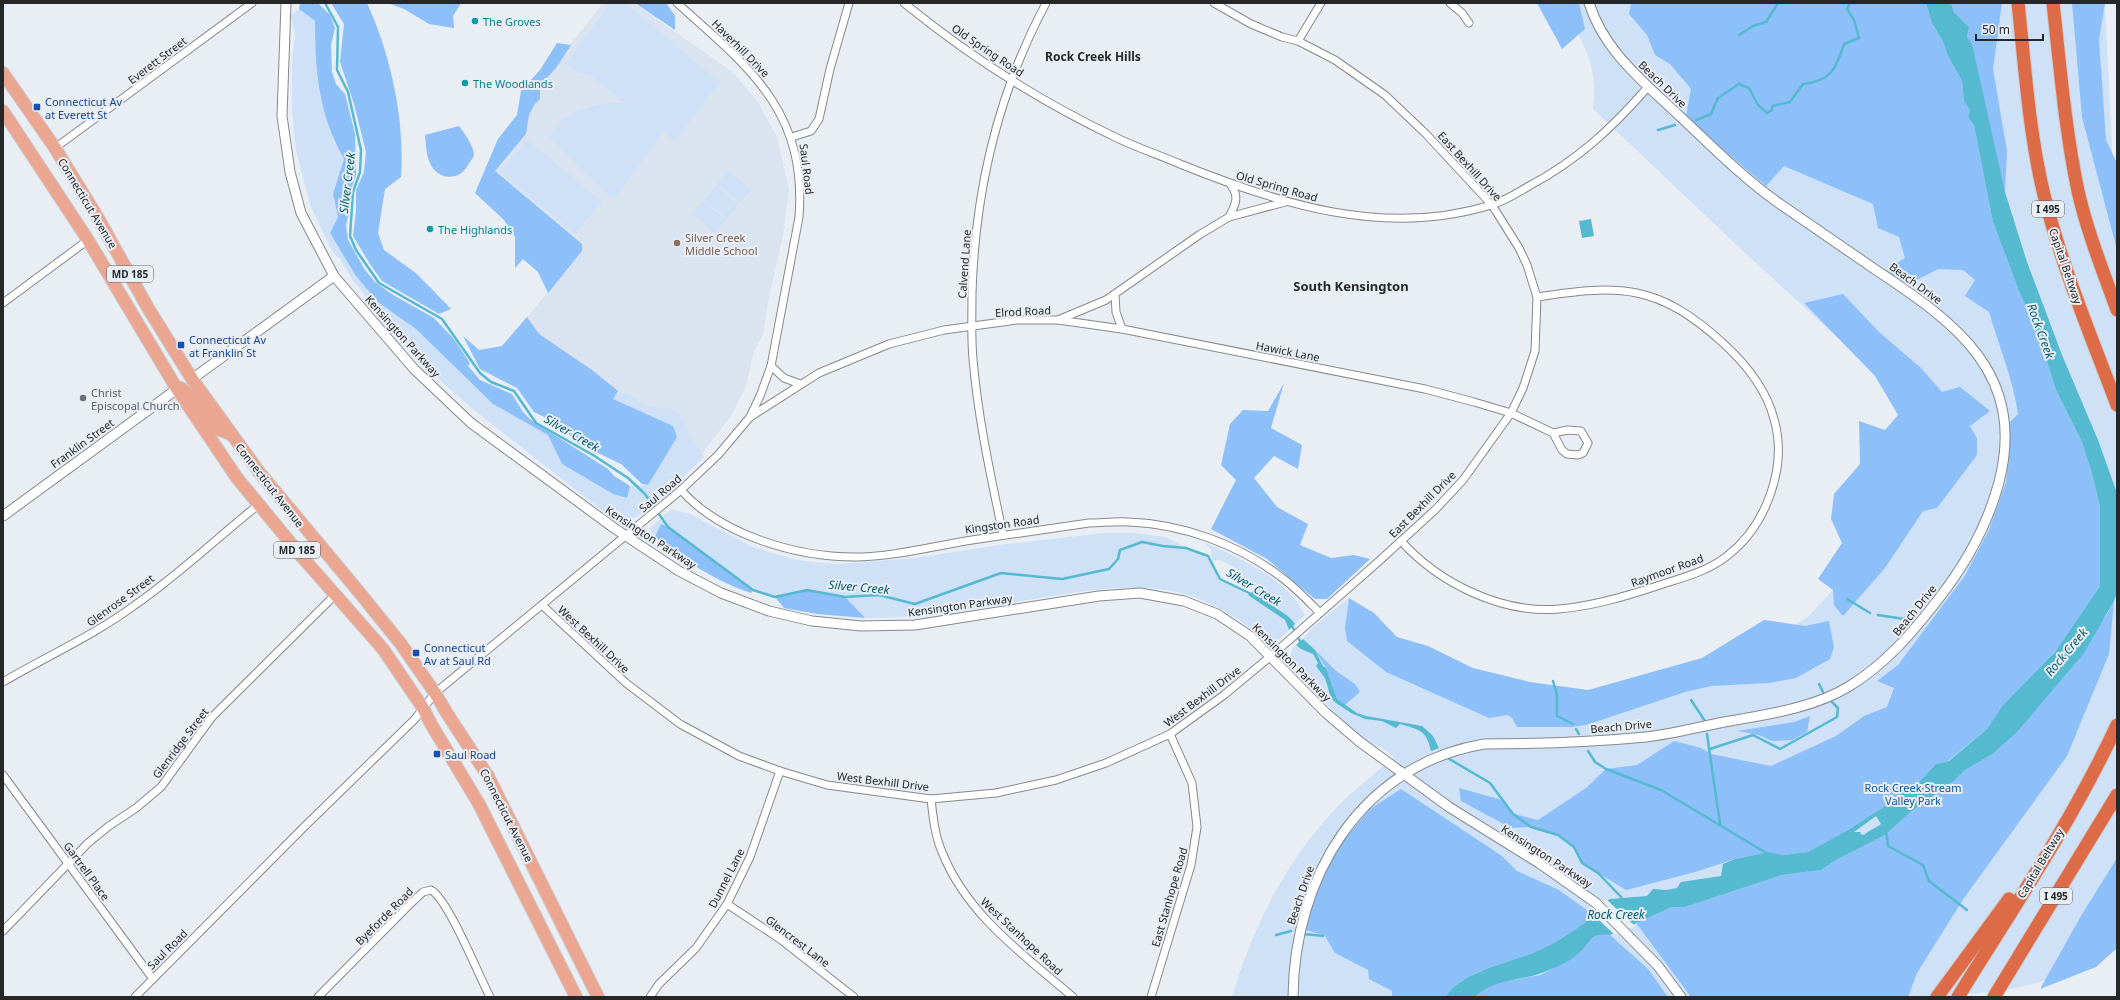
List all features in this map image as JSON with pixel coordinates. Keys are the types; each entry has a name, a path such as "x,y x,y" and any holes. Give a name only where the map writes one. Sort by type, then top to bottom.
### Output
{"highway":[{"name":"Capital Beltway","path":"2018,3 2031,116 2044,194 2059,249 2117,405"},
{"name":"I 495","path":"2053,3 2070,144 2078,192 2090,233 2117,310"},
{"name":"Capital Beltway","path":"1958,997 2064,825 2102,758 2117,725"},
{"name":"I 495","path":"1994,997 2117,795"},
{"path":"1937,997 2064,825"}],"main road":[{"name":"Connecticut Avenue","path":"3,74 55,148 98,218 148,308 192,379 230,434 283,502 391,633 435,693 488,776 598,997"},
{"name":"Connecticut Avenue","path":"3,111 88,240 149,345 177,389 237,478 258,505 383,649 423,708 478,804 576,997"},
{"path":"149,345 158,349 180,379 185,381 192,379"},
{"path":"177,389 181,388 193,397 215,428 230,434"}],"street":[{"name":"Everett Street","path":"55,148 252,3"},
{"name":"Kensington Parkway","path":"286,3 282,116 290,172 301,213 334,276 414,369 471,423 625,535 679,571 721,593 769,611 812,621 860,626 915,625 1099,596 1140,593 1184,601 1217,614 1250,636 1337,723 1402,774 1448,807 1545,867 1596,903 1629,934 1658,966 1681,997"},
{"name":"Haverhill Drive","path":"677,3 752,73 776,104 792,137"},
{"name":"Saul Road","path":"135,997 300,830 415,720 435,693 543,606 625,535 681,490 718,455 750,417 771,366 799,217 801,194 792,137 811,131 819,119 830,68 849,3"},
{"name":"Old Spring Road","path":"904,3 1010,80 1118,138 1232,185 1286,202 1361,217 1403,220 1427,218 1492,205 1551,174 1599,139 1648,87"},
{"name":"Calvend Lane","path":"1003,535 978,406 972,358 973,264 980,197 994,135 1010,80 1046,3"},
{"name":"East Bexhill Drive","path":"1214,3 1251,24 1298,41 1335,60 1385,95 1426,134 1492,205 1519,248 1527,265 1537,297 1536,351 1524,388 1511,413 1462,480 1435,510 1319,612"},
{"path":"1298,41 1321,3"},
{"path":"1450,3 1462,13 1469,23"},
{"name":"Beach Drive","path":"1293,997 1293,967 1302,918 1321,868 1351,822 1379,792 1402,774 1424,763 1460,750 1484,744 1594,741 1650,736 1776,713 1824,698 1845,689 1882,664 1895,651 1941,596 1962,566 1986,522 1996,493 2006,445 2005,422 1994,382 1981,359 1965,338 1913,295 1775,200 1730,163 1648,87 1612,49 1596,22 1589,3"},
{"path":"1229,217 1237,202 1236,192 1232,185"},
{"name":"Elrod Road","path":"750,417 800,384 839,364 889,344 944,330 972,326 1017,320 1058,320 1106,300 1199,235 1229,217 1286,202"},
{"path":"3,303 88,240"},
{"path":"192,379 334,276"},
{"name":"Raymoor Road","path":"1401,541 1444,578 1477,595 1510,604 1557,609 1591,605 1620,599 1703,571 1726,557 1746,539 1763,512 1770,494 1777,466 1777,435 1774,419 1764,393 1750,370 1736,355 1706,329 1676,307 1648,295 1625,290 1584,290 1537,297"},
{"path":"1115,294 1116,312 1122,329"},
{"name":"Hawick Lane","path":"1058,320 1122,329 1425,389 1511,413 1553,433"},
{"path":"771,366 784,378 800,384"},
{"name":"Franklin Street","path":"3,516 177,389"},
{"path":"1568,430 1581,431 1588,443 1586,448 1578,456 1567,454 1562,450 1553,433 1568,430"},
{"name":"Kingston Road","path":"681,490 696,505 736,530 778,546 810,554 869,556 1089,523 1128,522 1160,525 1186,530 1243,552 1282,577 1319,612"},
{"name":"Glenrose Street","path":"3,682 31,665 80,641 135,605 258,505"},
{"name":"Glenridge Street","path":"3,931 88,843 109,826 136,808 161,787 212,717 335,595"},
{"name":"West Bexhill Drive","path":"543,606 626,684 680,724 739,756 780,771 827,785 855,790 931,799 996,793 1056,780 1106,763 1170,734 1224,695 1289,641 1319,612"},
{"name":"East Stanhope Road","path":"1151,997 1191,866 1198,827 1192,783 1170,734"},
{"name":"Dunnel Lane","path":"650,997 659,984 696,948 727,904 750,857 780,771"},
{"name":"Gartrell Place","path":"3,775 153,979"},
{"name":"West Stanhope Road","path":"931,799 934,821 942,852 959,887 988,923 1073,997"},
{"name":"Byeforde Road","path":"318,997 409,905 423,892 431,890 437,893 446,907 490,997"},
{"name":"Glencrest Lane","path":"727,904 780,939 854,997"}],"shaded area":[{"path":"300,3 318,3 330,15 335,28 331,45 332,72 336,84 345,94 355,134 356,175 351,190 349,214 346,225 348,240 365,270 375,282 393,295 434,318 453,338 470,363 468,366 480,380 512,394 523,412 531,420 608,469 614,476 630,486 627,498 613,494 562,464 548,435 493,404 416,329 379,303 356,276 330,233 338,217 333,194 344,159 329,126 320,93 316,58 315,21 299,9"},
{"path":"331,3 367,3 376,23 394,88 401,133 402,155 401,177 385,189 378,233 384,250 417,274 451,309 439,314 382,281 353,236 356,211 356,190 364,172 366,152 354,104 340,62 344,24"},
{"path":"388,3 461,3 453,16 454,28 429,24 404,9"},
{"name":"Silver Creek Middle School","path":"603,3 634,3 734,73 758,102 777,137 789,189 783,236 769,297 763,335 754,351 746,386 731,416 702,454 674,483 513,334 582,251 492,172 540,83"},
{"path":"635,3 666,3 675,16 675,30"},
{"path":"1537,3 1579,3 1585,29 1562,49"},
{"path":"1631,3 1926,3 1932,23 1962,81 1964,101 1970,110 1968,117 1974,125 1993,222 2019,291 2040,339 2056,390 2082,442 2092,474 2100,506 2100,586 2055,652 2003,705 1987,729 1948,761 1936,764 1920,781 1848,830 1808,852 1783,855 1769,852 1735,859 1695,872 1626,890 1582,863 1574,847 1558,835 1531,827 1511,828 1461,801 1459,788 1502,800 1514,814 1538,820 1586,788 1606,769 1637,765 1674,741 1701,748 1711,754 1771,766 1836,736 1864,716 1887,707 1894,688 1877,681 1898,665 1964,577 1989,530 2006,482 2010,443 2010,422 2018,414 2009,375 1989,312 1965,296 1975,280 1963,270 1938,269 1907,285 1886,270 1905,258 1899,237 1878,228 1873,204 1784,166 1766,186 1709,138 1686,116 1691,89 1670,64 1655,55 1647,35 1629,14"},
{"path":"1951,3 2002,3 1993,69 2007,151 2005,192 1967,37 1969,27 1954,12"},
{"path":"2072,3 2105,3 2099,40 2106,140 2117,163 2117,250 2082,117"},
{"path":"557,43 571,45 556,68 540,85 540,99 534,105 529,115 526,134 495,171 582,244 582,251 548,293 538,272 523,259 515,268 515,237 504,220 475,193 498,139 517,115 521,91 540,70"},
{"path":"459,126 470,143 474,155 472,160 459,174 448,177 443,176 433,169 430,163 425,135"},
{"path":"1843,294 1879,332 1921,368 1942,392 1960,387 1990,411 1970,426 1977,438 1977,455 1937,508 1923,511 1885,568 1843,616 1834,605 1833,590 1818,579 1842,543 1831,519 1834,494 1860,464 1859,421 1885,430 1898,415 1875,376 1804,303"},
{"path":"527,317 539,334 592,370 618,391 613,399 673,426 677,437 648,485 642,484 621,464 575,442 563,426 534,412 517,388 480,369 463,336 479,350 502,346"},
{"path":"1284,383 1271,428 1302,445 1298,469 1274,456 1254,478 1277,507 1308,524 1300,545 1331,558 1354,555 1370,559 1327,599 1315,599 1267,559 1211,529 1236,480 1221,465 1230,424 1243,410 1268,411"},
{"path":"661,524 668,527 753,590 751,593 713,577 666,546 655,537"},
{"path":"807,590 845,597 865,618 817,614 784,608 775,597"},
{"path":"1349,598 1374,613 1397,637 1428,646 1473,668 1530,682 1588,690 1702,658 1764,620 1805,626 1829,621 1834,647 1830,659 1796,678 1769,683 1711,686 1685,692 1586,725 1571,727 1517,727 1512,718 1507,715 1489,718 1386,672 1347,641 1345,628"},
{"path":"2114,601 2109,654 2067,756 1964,898 1917,973 1908,997 1691,997 1636,923 1672,907 1685,907 1782,875 1821,870 1836,860 1885,835 1912,811 1955,780 1965,770 1991,755 2106,616"},
{"path":"1315,650 1336,671 1355,684 1360,692 1345,705 1337,699 1326,668"},
{"path":"1810,716 1807,732 1792,740 1772,741 1759,735 1737,731 1794,722"},
{"path":"1401,789 1502,856 1517,871 1559,890 1588,911 1586,922 1539,951 1474,974 1453,988 1446,997 1392,997 1392,991 1369,979 1368,970 1335,953 1325,936 1303,929 1323,874 1341,843 1370,809"},
{"path":"2117,858 2117,948 2096,967 2040,989 2081,916"},
{"path":"1600,934 1610,935 1648,969 1668,997 1475,997 1482,990 1496,983 1541,975 1580,952 1586,942"}],"green space":[{"path":"610,3 625,3 720,82 675,141 663,132 617,196 611,197 550,138 558,124 571,114 601,104 627,104 591,76 577,72 566,64"},
{"name":"Rock Creek Stream Valley Park","path":"1559,3 2105,3 2115,211 2117,212 2117,933 2083,960 2062,973 2045,980 2011,989 1975,994 1921,997 1232,997 1250,944 1261,919 1288,870 1303,847 1339,805 1394,757 1381,747 1368,743 1355,734 1306,682 1290,660 1292,649 1296,645 1301,649 1306,642 1303,639 1314,626 1349,598 1346,621 1489,692 1616,690 1795,626 1811,614 1832,591 1891,512 1903,415 1876,373 1744,252 1593,109 1594,93 1591,65 1575,28"},
{"path":"299,9 315,21 315,45 333,140 344,159 333,194 338,217 330,233 379,303 416,329 493,404 548,435 562,464 613,494 626,498 630,486 648,485 673,426 613,399 618,391 622,394 625,391 645,406 670,409 680,414 692,439 704,457 644,512 634,518 623,521 604,512 474,410 444,384 382,317 352,279 340,259 333,253 310,205 296,150 292,110 292,61 295,35 291,15"},
{"path":"527,139 602,202 575,234 500,172"},
{"path":"728,171 751,190 740,203 717,184"},
{"path":"716,186 739,205 727,218 704,200"},
{"path":"703,201 726,220 715,233 692,214"},
{"path":"671,509 690,514 753,547 793,559 839,564 915,558 999,545 1103,533 1133,533 1165,537 1186,548 1208,556 1212,560 1211,550 1205,543 1265,573 1295,599 1305,615 1295,624 1287,615 1272,605 1264,597 1253,591 1255,589 1239,580 1239,570 1221,560 1212,561 1220,579 1248,595 1285,620 1289,630 1280,638 1275,641 1265,640 1242,622 1213,605 1192,596 1159,589 1142,588 1090,590 943,613 904,617 865,618 845,597 807,590 775,597 753,590 661,525 655,537 649,529"}],"water":[{"name":"Rock Creek","path":"1926,3 1951,3 1954,12 1969,27 1967,37 1972,44 2005,192 2027,262 2062,355 2098,440 2117,493 2117,593 2114,601 2084,653 2017,732 1991,755 1965,770 1955,780 1912,811 1885,835 1836,860 1821,870 1782,875 1685,907 1672,907 1610,935 1595,936 1574,957 1563,964 1542,973 1502,982 1483,990 1475,997 1446,997 1453,988 1474,974 1538,951 1557,941 1586,922 1588,911 1610,899 1647,896 1653,889 1666,890 1677,888 1681,882 1721,876 1723,864 1735,859 1769,852 1783,855 1808,852 1848,830 1920,781 1936,764 1949,761 1987,729 2003,705 2055,652 2100,586 2100,506 2092,474 2082,442 2056,390 2040,339 2019,291 1993,222 1974,125 1968,117 1970,110 1964,101 1962,81 1932,23","holes":["1876,816 1881,824 1864,835 1860,834 1861,832 1854,832"]},
{"path":"1591,219 1594,236 1582,238 1579,221"},
{"path":"1253,591 1264,597 1272,605 1287,615 1295,624 1289,630 1285,620 1248,595"},
{"path":"1303,639 1315,650 1323,666 1326,668 1337,699 1357,713 1366,716 1422,726 1433,736 1439,748 1431,751 1427,738 1417,729 1400,724 1396,728 1382,721 1365,719 1351,713 1336,703 1331,698 1325,678 1316,666 1318,663 1313,654 1296,645"}],"pier":[{"path":"1606,899 1635,926 1615,935 1587,909"}],"waterway":[{"name":"Silver Creek","path":"325,3 338,27 337,70 348,92 361,150 360,172 353,192 350,236 356,250 379,283 442,319 480,373 491,382 514,391 536,423 593,455 628,478 645,494 668,527 753,590 775,597 807,590 845,597 879,595 915,604 1001,573 1062,579 1109,569 1118,559 1120,550 1142,542 1186,548 1208,556 1220,579 1253,595"},
{"path":"1739,35 1753,26 1766,22 1778,3"},
{"path":"1696,120 1711,114 1718,98 1739,84 1749,88 1758,105 1767,113 1772,110 1772,106 1790,102 1803,84 1826,77 1835,67 1844,44 1859,38 1854,20 1847,9 1850,3"},
{"path":"1658,130 1675,125"},
{"path":"1847,599 1870,613"},
{"path":"1878,615 1904,619 1912,612"},
{"name":"Silver Creek","path":"1291,624 1301,643"},
{"path":"1553,681 1557,695 1557,716 1573,724"},
{"path":"1819,684 1823,692"},
{"path":"1691,700 1705,721"},
{"path":"1710,749 1753,735 1780,749 1837,717 1838,708 1832,702"},
{"path":"1576,729 1579,734"},
{"path":"1707,734 1720,824"},
{"path":"1588,751 1595,762 1606,769 1661,790 1768,854"},
{"name":"Silver Creek","path":"1446,757 1490,783 1513,814 1531,827 1558,835 1574,847 1582,863 1598,873 1623,899"},
{"path":"1886,830 1888,846 1923,865 1929,881 1967,910"},
{"path":"1276,935 1291,931"},
{"path":"1304,934 1323,936"}],"place":[{"name":"The Groves","path":"475,21"},
{"name":"The Woodlands","path":"465,83"},
{"name":"Connecticut Av at Everett St","path":"37,107"},
{"name":"The Highlands","path":"430,229"},
{"name":"Silver Creek Middle School","path":"677,243"},
{"name":"Connecticut Av at Franklin St","path":"181,345"},
{"name":"Christ Episcopal Church","path":"83,398"},
{"name":"Connecticut Av at Saul Rd","path":"416,653"},
{"name":"Saul Road","path":"437,754"}],"district":[{"name":"Rock Creek Hills","path":"1093,56"},
{"name":"South Kensington","path":"1351,286"}]}
